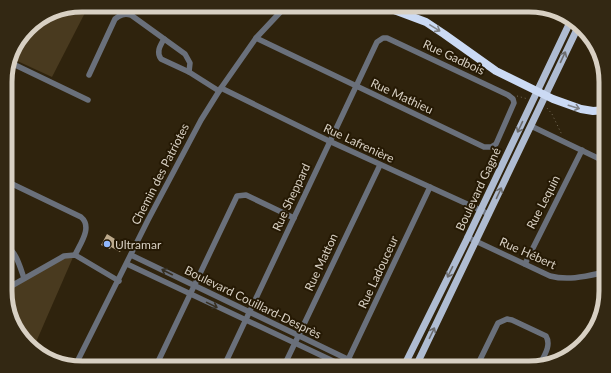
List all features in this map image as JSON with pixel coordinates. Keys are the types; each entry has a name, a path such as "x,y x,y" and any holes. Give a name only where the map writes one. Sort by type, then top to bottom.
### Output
{"highway":[{"path":"399,12 426,22 489,67 545,96 581,110 599,111"}],"main road":[{"name":"Boulevard Gagné","path":"406,361 569,25"},
{"name":"Boulevard Gagné","path":"418,361 576,30"}],"street":[{"name":"Chemin des Patriotes","path":"78,361 197,127 220,90 256,38 280,12"},
{"path":"89,75 115,19 126,14 131,15 188,57 190,62 189,72"},
{"name":"Rue Mathieu","path":"256,38 356,87 486,147 491,147 496,144 514,106 514,98"},
{"name":"Rue Sheppard","path":"226,361 377,42 383,38"},
{"name":"Rue Gadbois","path":"383,38 387,38 514,98"},
{"name":"Rue Lafrenière","path":"164,40 158,50 161,59 189,72 220,90 489,214"},
{"path":"15,65 88,100"},
{"path":"531,126 599,158"},
{"name":"Rue Lequin","path":"525,264 582,150"},
{"name":"Rue Matton","path":"286,361 380,165"},
{"path":"12,184 85,220 87,226 75,255"},
{"name":"Rue Ladouceur","path":"348,359 430,187"},
{"path":"158,361 237,196 246,195 294,218"},
{"name":"Rue Hébert","path":"467,237 550,276 560,279 571,279 599,273"},
{"path":"12,250 24,278"},
{"path":"12,285 60,258 75,255 118,281"},
{"name":"Boulevard Couillard-Desprès","path":"131,255 352,361"},
{"name":"Boulevard Couillard-Desprès","path":"127,264 245,321 334,361"},
{"path":"479,361 498,323 507,319 546,336 549,343 542,360"}],"path":[{"path":"514,98 526,98"},
{"path":"546,108 552,114 563,137"}],"shaded area":[{"path":"85,12 52,77 16,60 19,51 26,39 43,24 55,17 68,13"},
{"path":"64,254 74,255 35,343 26,334 16,314 13,300 12,283"}],"building":[{"path":"107,234 115,239 114,241 123,246 120,252 111,247 110,249 101,245"}],"place":[{"name":"Ultramar","path":"107,244"}]}
